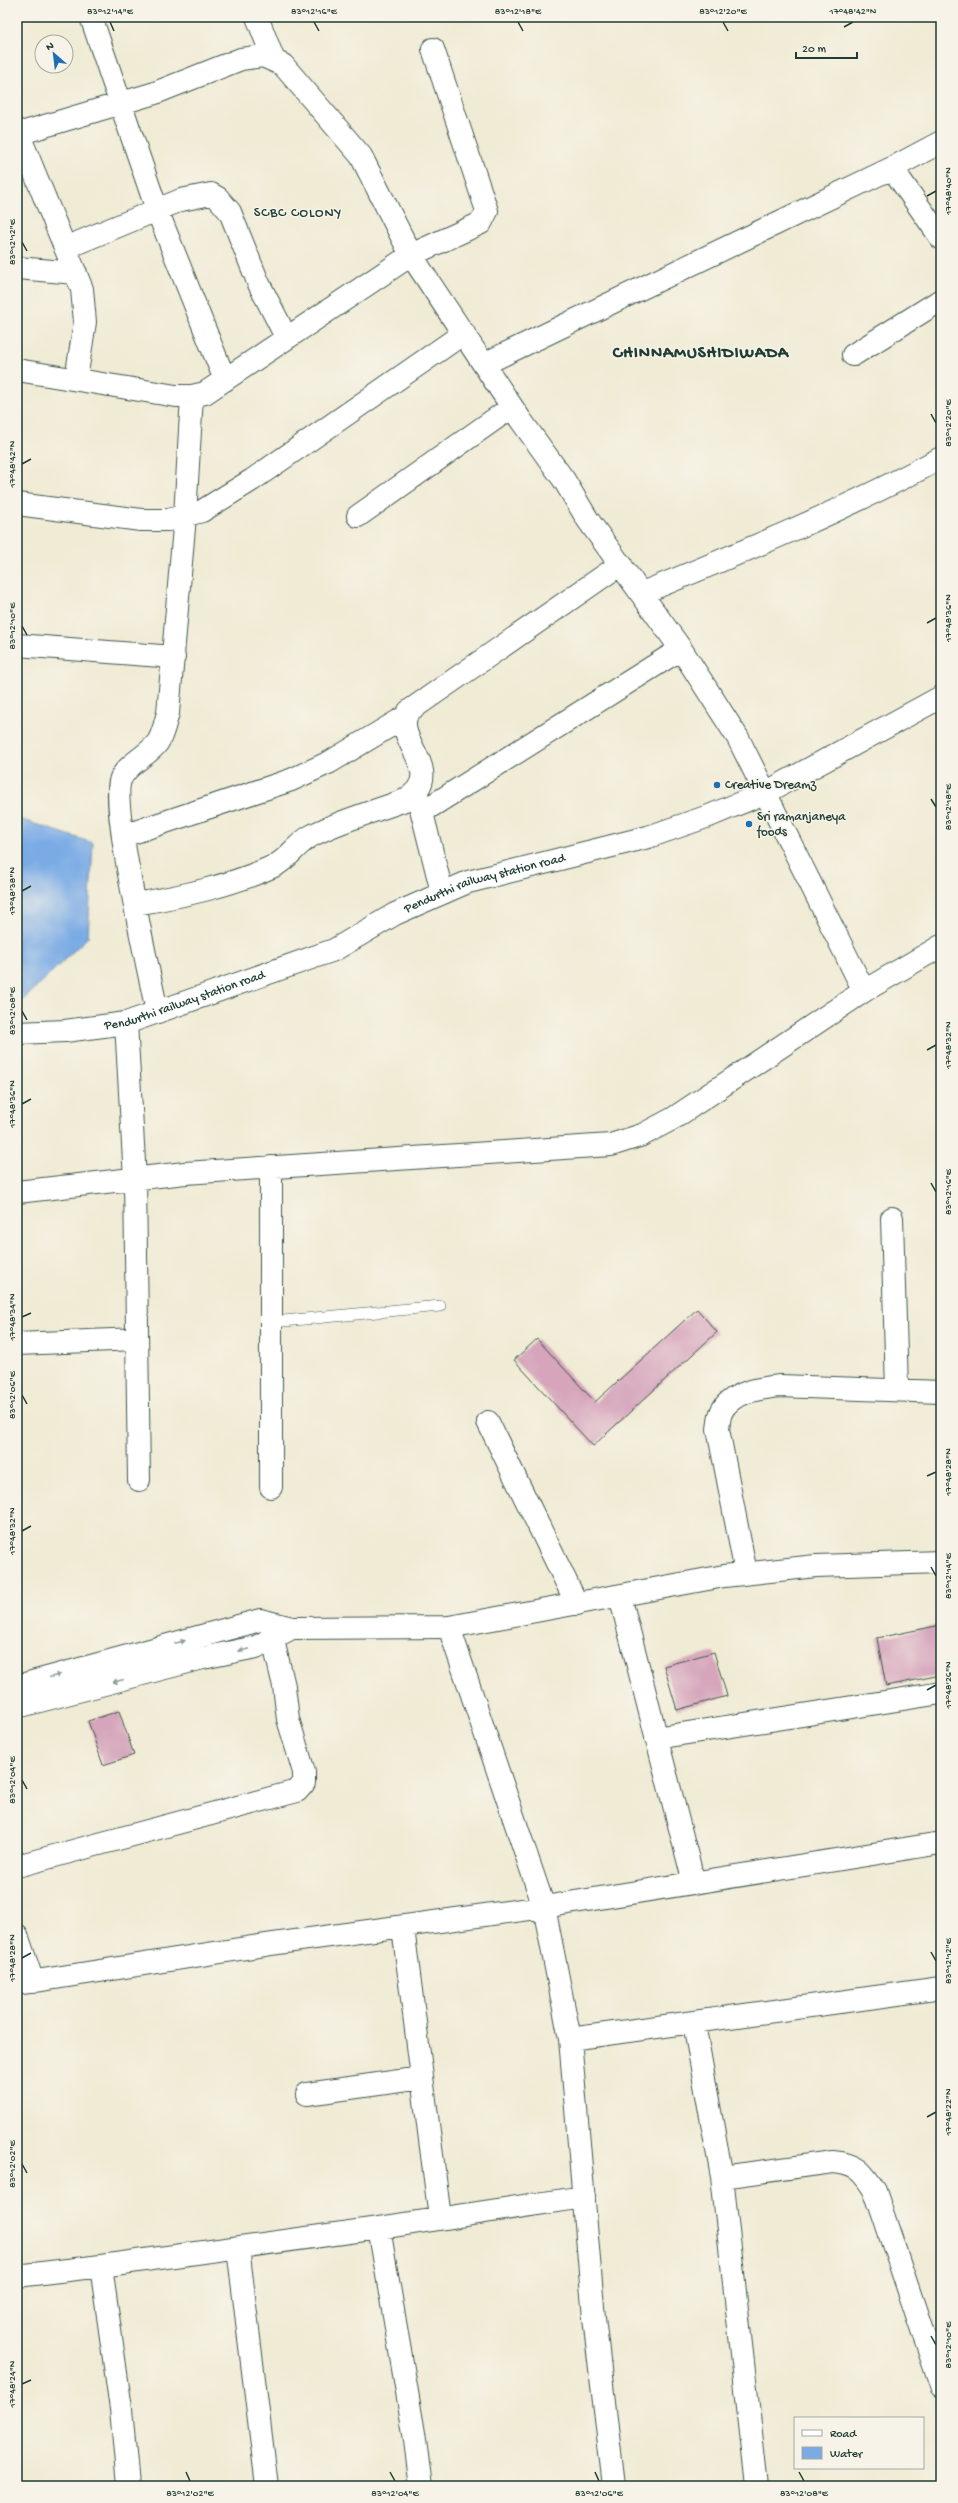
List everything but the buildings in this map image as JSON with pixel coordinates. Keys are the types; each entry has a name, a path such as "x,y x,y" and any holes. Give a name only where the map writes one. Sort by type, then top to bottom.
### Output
{"street":[{"path":"91,17 119,104 157,210 225,380"},
{"path":"257,17 273,58"},
{"path":"17,370 176,396 192,396 214,388 286,336 411,255 481,223 486,215 433,49"},
{"path":"76,379 85,322 82,289 65,248 24,167 18,132 119,104 182,83 241,59 264,56 273,58 283,65 361,156 411,255 512,407 564,480 588,520 681,649 734,731 767,792 864,991"},
{"path":"484,364 892,168 941,142"},
{"path":"892,168 941,238"},
{"path":"65,248 157,210 200,195 211,194 224,204 230,212 258,282 286,336"},
{"path":"17,268 76,274"},
{"path":"854,355 941,300"},
{"path":"17,504 141,520 168,520 185,516 208,507 252,480 464,333"},
{"path":"157,1012 117,800 119,783 127,770 158,742 164,730 168,713 185,516 192,396"},
{"path":"358,516 512,407"},
{"path":"642,593 754,548 905,478 941,458"},
{"path":"123,836 291,780 330,762 405,717 416,705 621,564"},
{"path":"17,645 174,657"},
{"path":"136,904 203,891 244,878 280,863 297,846 312,835 405,800 420,802 681,649"},
{"name":"Pendurthi railway station road","path":"17,1033 65,1031 126,1023 334,950 395,914 442,892 499,873 648,837 709,816 767,792 941,698"},
{"path":"405,717 405,727 422,774 423,781 420,802 442,892"},
{"path":"17,1192 135,1179 271,1167 611,1145 642,1135 674,1118 864,991 941,946"},
{"path":"126,1023 135,1179 139,1480"},
{"path":"271,1167 271,1487"},
{"path":"892,1218 897,1390"},
{"path":"17,1344 136,1339"},
{"path":"746,1574 718,1429 721,1412 728,1404 742,1395 761,1388 780,1386 941,1392"},
{"path":"488,1422 577,1604"},
{"path":"17,1686 260,1620 292,1628 449,1627 746,1574 816,1566 941,1562"},
{"path":"620,1596 694,1883"},
{"path":"449,1627 544,1907 570,2039 594,2318 614,2486"},
{"path":"17,1707 203,1658 256,1647 273,1640 292,1628"},
{"path":"17,1866 297,1791 304,1782 304,1772 288,1719 284,1686 273,1640"},
{"path":"656,1738 941,1693"},
{"path":"17,1935 25,1983 272,1944 403,1928 544,1907 941,1843"},
{"path":"403,1928 440,2218"},
{"path":"570,2039 694,2024 941,1988"},
{"path":"694,2024 722,2178 757,2486"},
{"path":"307,2094 421,2078"},
{"path":"722,2178 833,2162 848,2164 863,2172 875,2191 941,2386"},
{"path":"17,2276 238,2248 584,2197"},
{"path":"379,2228 414,2433 421,2486"},
{"path":"238,2248 267,2486"},
{"path":"101,2266 121,2409 128,2486"}],"lane":[{"path":"272,1322 440,1306"}],"water":[{"path":"17,818 93,843 88,937 21,1002 17,1001"}],"place":[{"name":"Creative Dreamz","path":"717,785"},
{"name":"Sri ramanjaneya foods","path":"749,824"}],"district":[{"name":"SCBC COLONY","path":"298,213"},
{"name":"CHINNAMUSHIDIWADA","path":"701,354"}]}
